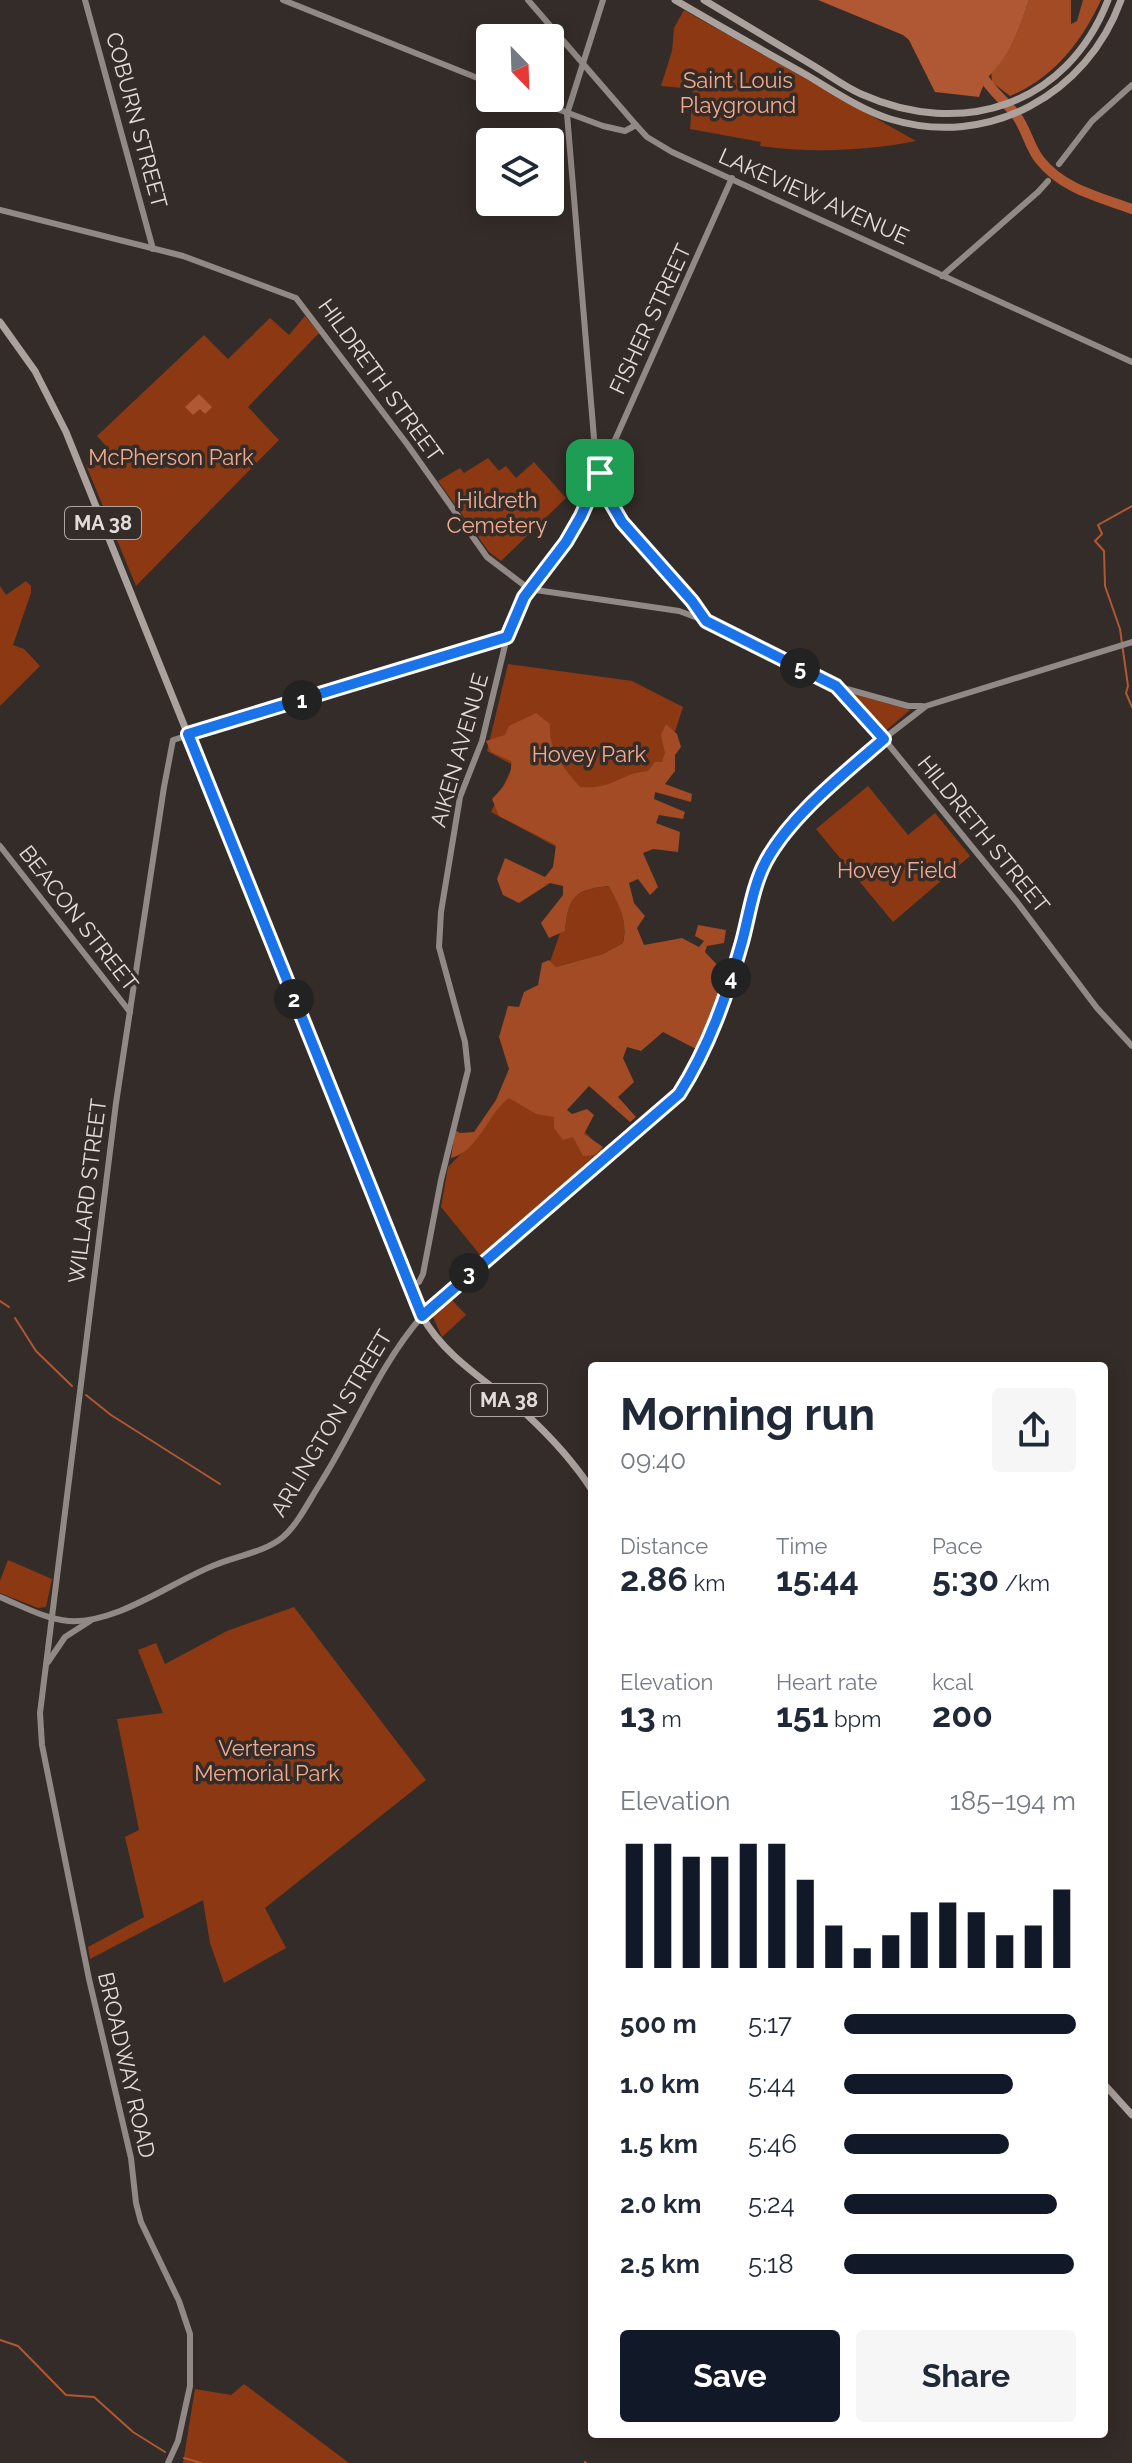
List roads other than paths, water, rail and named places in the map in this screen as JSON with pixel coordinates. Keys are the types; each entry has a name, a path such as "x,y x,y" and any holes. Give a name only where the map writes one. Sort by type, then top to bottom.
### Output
{"main road":[{"name":"COBURN STREET","path":"85,0 153,249"},
{"path":"283,0 476,77"},
{"name":"LAKEVIEW AVENUE","path":"528,0 647,137 672,152 1132,362"},
{"path":"603,0 567,114 596,462 608,498 622,522 706,621"},
{"path":"675,0 837,93 889,118 937,127 976,125 1005,118 1031,107 1059,89 1088,59 1107,32 1121,0"},
{"path":"704,0 860,94 927,113 961,114 998,107 1026,96 1054,77 1091,37 1108,0"},
{"path":"1059,164 1092,121 1132,85"},
{"path":"562,112 625,131 636,125"},
{"name":"FISHER STREET","path":"600,473 732,178"},
{"path":"942,276 1048,181"},
{"name":"HILDRETH STREET","path":"0,210 199,261 296,298 400,434 487,557 529,589 664,608 706,621 836,686 884,739 1025,912 1097,1008 1132,1046"},
{"name":"MA 38","path":"0,322 35,371 64,428 422,1316 444,1347 549,1435 588,1484"},
{"name":"AIKEN AVENUE","path":"410,1287 419,1282 423,1274 441,1180 468,1070 465,1042 442,962 439,934 460,797 482,741 507,637 529,589 566,542 581,516 600,473"},
{"path":"188,734 507,637"},
{"path":"836,686 908,706 926,706 1125,644"},
{"name":"ARLINGTON STREET","path":"0,1597 52,1617 71,1621 95,1618 137,1603 213,1566 267,1547 284,1536 356,1426 388,1361 422,1316 679,1094 712,1033 764,865 777,841 884,739 926,706"},
{"name":"WILLARD STREET","path":"46,1665 95,1262 130,1012 173,740 188,734"},
{"name":"BEACON STREET","path":"0,846 130,1012"},
{"path":"46,1665 65,1637 95,1618"},
{"name":"BROADWAY ROAD","path":"46,1665 40,1713 42,1745 89,1979 131,2158 136,2203 141,2222 179,2301 190,2334 190,2386 178,2441 168,2463"},
{"path":"1108,2088 1132,2115"}],"waterway":[{"path":"980,72 1016,115 1036,154 1048,169 1082,191 1132,209"},
{"path":"1132,506 1098,525 1102,534 1095,541 1104,551 1105,586 1120,629 1128,686 1126,693 1132,707"},
{"path":"0,1301 9,1307"},
{"path":"15,1318 36,1351 72,1386"},
{"path":"86,1395 111,1415 220,1484"},
{"path":"0,2340 18,2346 66,2395 94,2397 133,2432 165,2452"},
{"path":"184,2458 201,2463"}],"park label":[{"name":"Saint Louis Playground","path":"738,92"},
{"name":"McPherson Park","path":"171,457"},
{"name":"Hildreth Cemetery","path":"497,512"},
{"name":"Hovey Park","path":"589,754"},
{"name":"Hovey Field","path":"897,870"},
{"name":"Verterans Memorial Park","path":"267,1760"}]}
